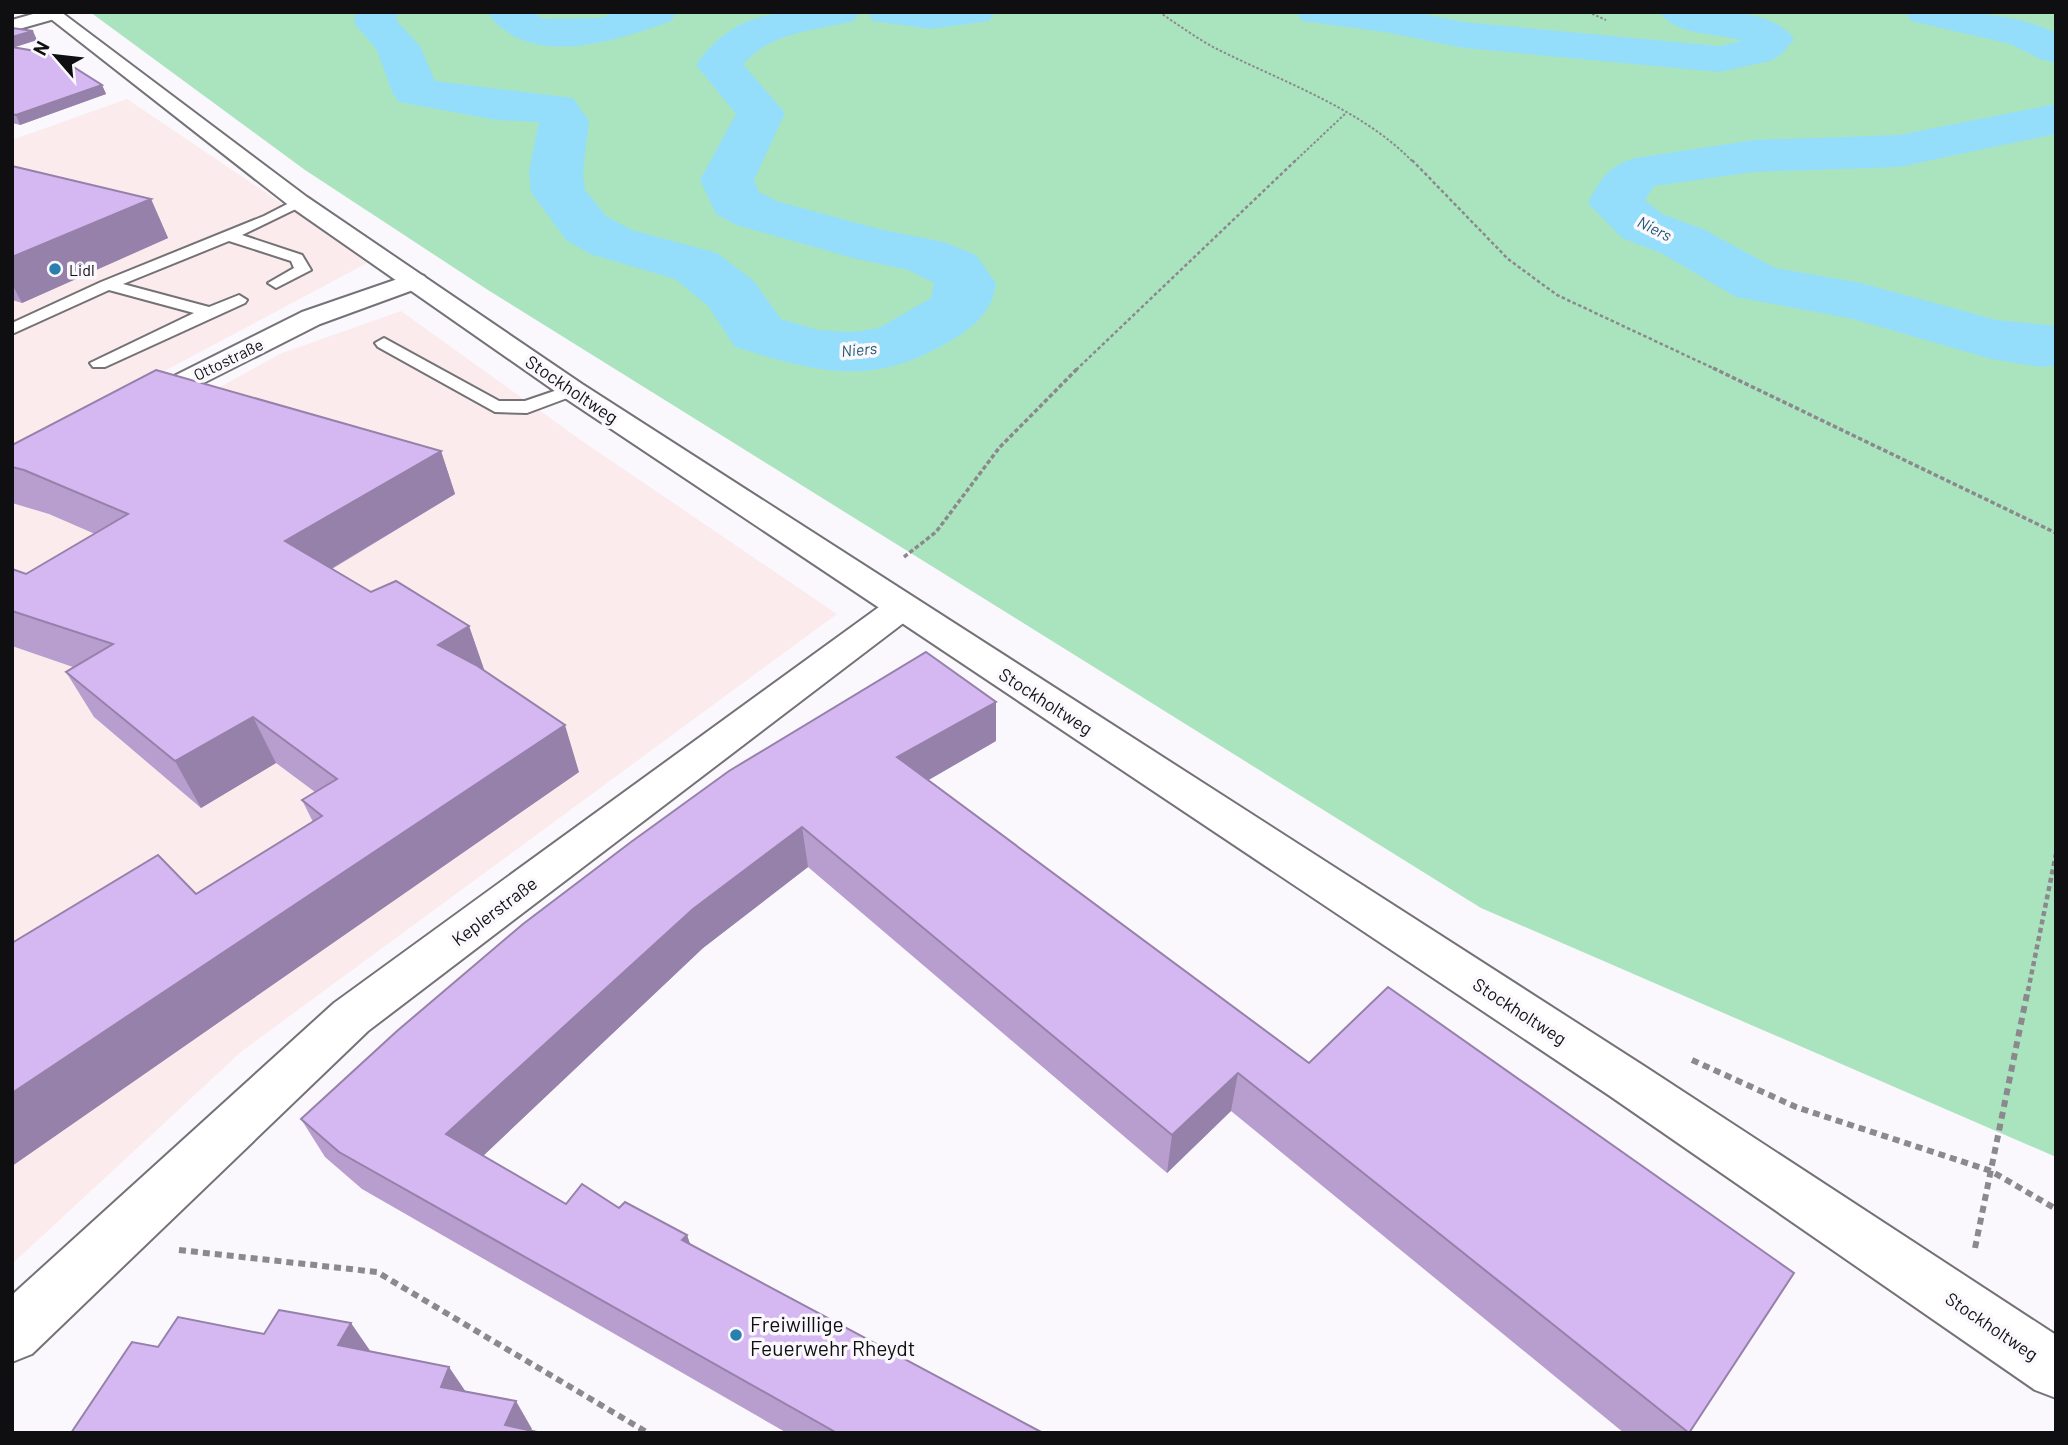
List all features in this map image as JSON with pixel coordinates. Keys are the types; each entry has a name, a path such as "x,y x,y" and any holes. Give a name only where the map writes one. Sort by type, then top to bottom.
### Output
{"main road":[{"path":"12,26 51,13"},
{"name":"Stockholtweg","path":"51,13 299,202 572,390 1627,1081 2056,1369"},
{"name":"Ottostraße","path":"122,414 311,318 415,281"},
{"name":"Keplerstraße","path":"12,1334 351,1017 884,596"}],"lane":[{"path":"12,329 107,285 229,236 299,202"},
{"path":"229,236 297,258 303,270 276,284"},
{"path":"107,285 210,312"},
{"path":"99,363 239,300"},
{"path":"384,343 495,406 527,407 572,390"}],"path":[{"path":"1159,12 1221,51 1346,113 1397,145 1508,259 1557,295 1997,502 2056,533"},
{"path":"1588,12 1606,20"},
{"path":"884,596 999,448 1142,304 1346,113"},
{"path":"1962,1307 2056,854"},
{"path":"111,1242 377,1272 648,1433"}],"shaded area":[{"path":"127,99 369,262 12,452 12,140"},
{"path":"401,311 582,441 837,614 242,1051 12,1264 12,501 282,353"}],"green space":[{"path":"90,12 2056,12 2056,1157 1481,908 488,290 305,170"}],"building":[{"path":"12,28 33,31 12,37"},
{"path":"12,47 53,54 102,85 16,115 12,114"},
{"path":"12,166 151,199 12,257"},
{"path":"156,370 441,451 285,541 371,592 396,581 469,626 438,645 476,665 565,725 12,1093 12,943 158,855 196,894 322,816 302,800 337,779 253,717 175,761 66,672 113,644 12,611 12,569 26,574 128,514 12,467 12,445"},
{"path":"926,652 996,702 897,757 1309,1063 1388,987 1794,1273 1689,1433 1238,1073 1172,1135 802,827 693,909 446,1134 566,1204 582,1184 619,1208 625,1202 687,1235 682,1240 1043,1433 837,1433 339,1152 301,1119 397,1031 523,924 631,842 729,771"},
{"path":"279,1310 351,1323 338,1345 449,1367 441,1387 516,1401 505,1425 542,1433 71,1433 132,1342 158,1347 178,1317 264,1334"}],"waterway":[{"name":"Niers","path":"377,12 375,23 398,46 416,92 496,105 556,108 564,121 556,171 558,192 586,228 611,242 696,266 732,294 758,333 813,350 854,352 897,345 954,311 963,297 965,283 955,268 923,255 874,246 756,213 736,202 727,180 761,113 719,65 729,52 756,33 789,20 839,12"},
{"name":"Niers","path":"508,12 522,25 536,32 605,31 656,12"},
{"name":"Niers","path":"888,12 930,16 974,12"},
{"name":"Niers","path":"1317,12 1384,19 1464,35 1719,59 1754,52 1772,39 1751,29 1703,20 1680,12"},
{"name":"Niers","path":"1926,12 2024,34 2056,50"},
{"name":"Niers","path":"2056,119 1899,151 1754,156 1670,167 1636,174 1627,181 1616,203 1642,226 1682,241 1758,284 1861,302 1991,339 2041,347 2056,346"}],"place":[{"name":"Lidl","path":"55,269"},
{"name":"Freiwillige Feuerwehr Rheydt","path":"736,1335"}]}
